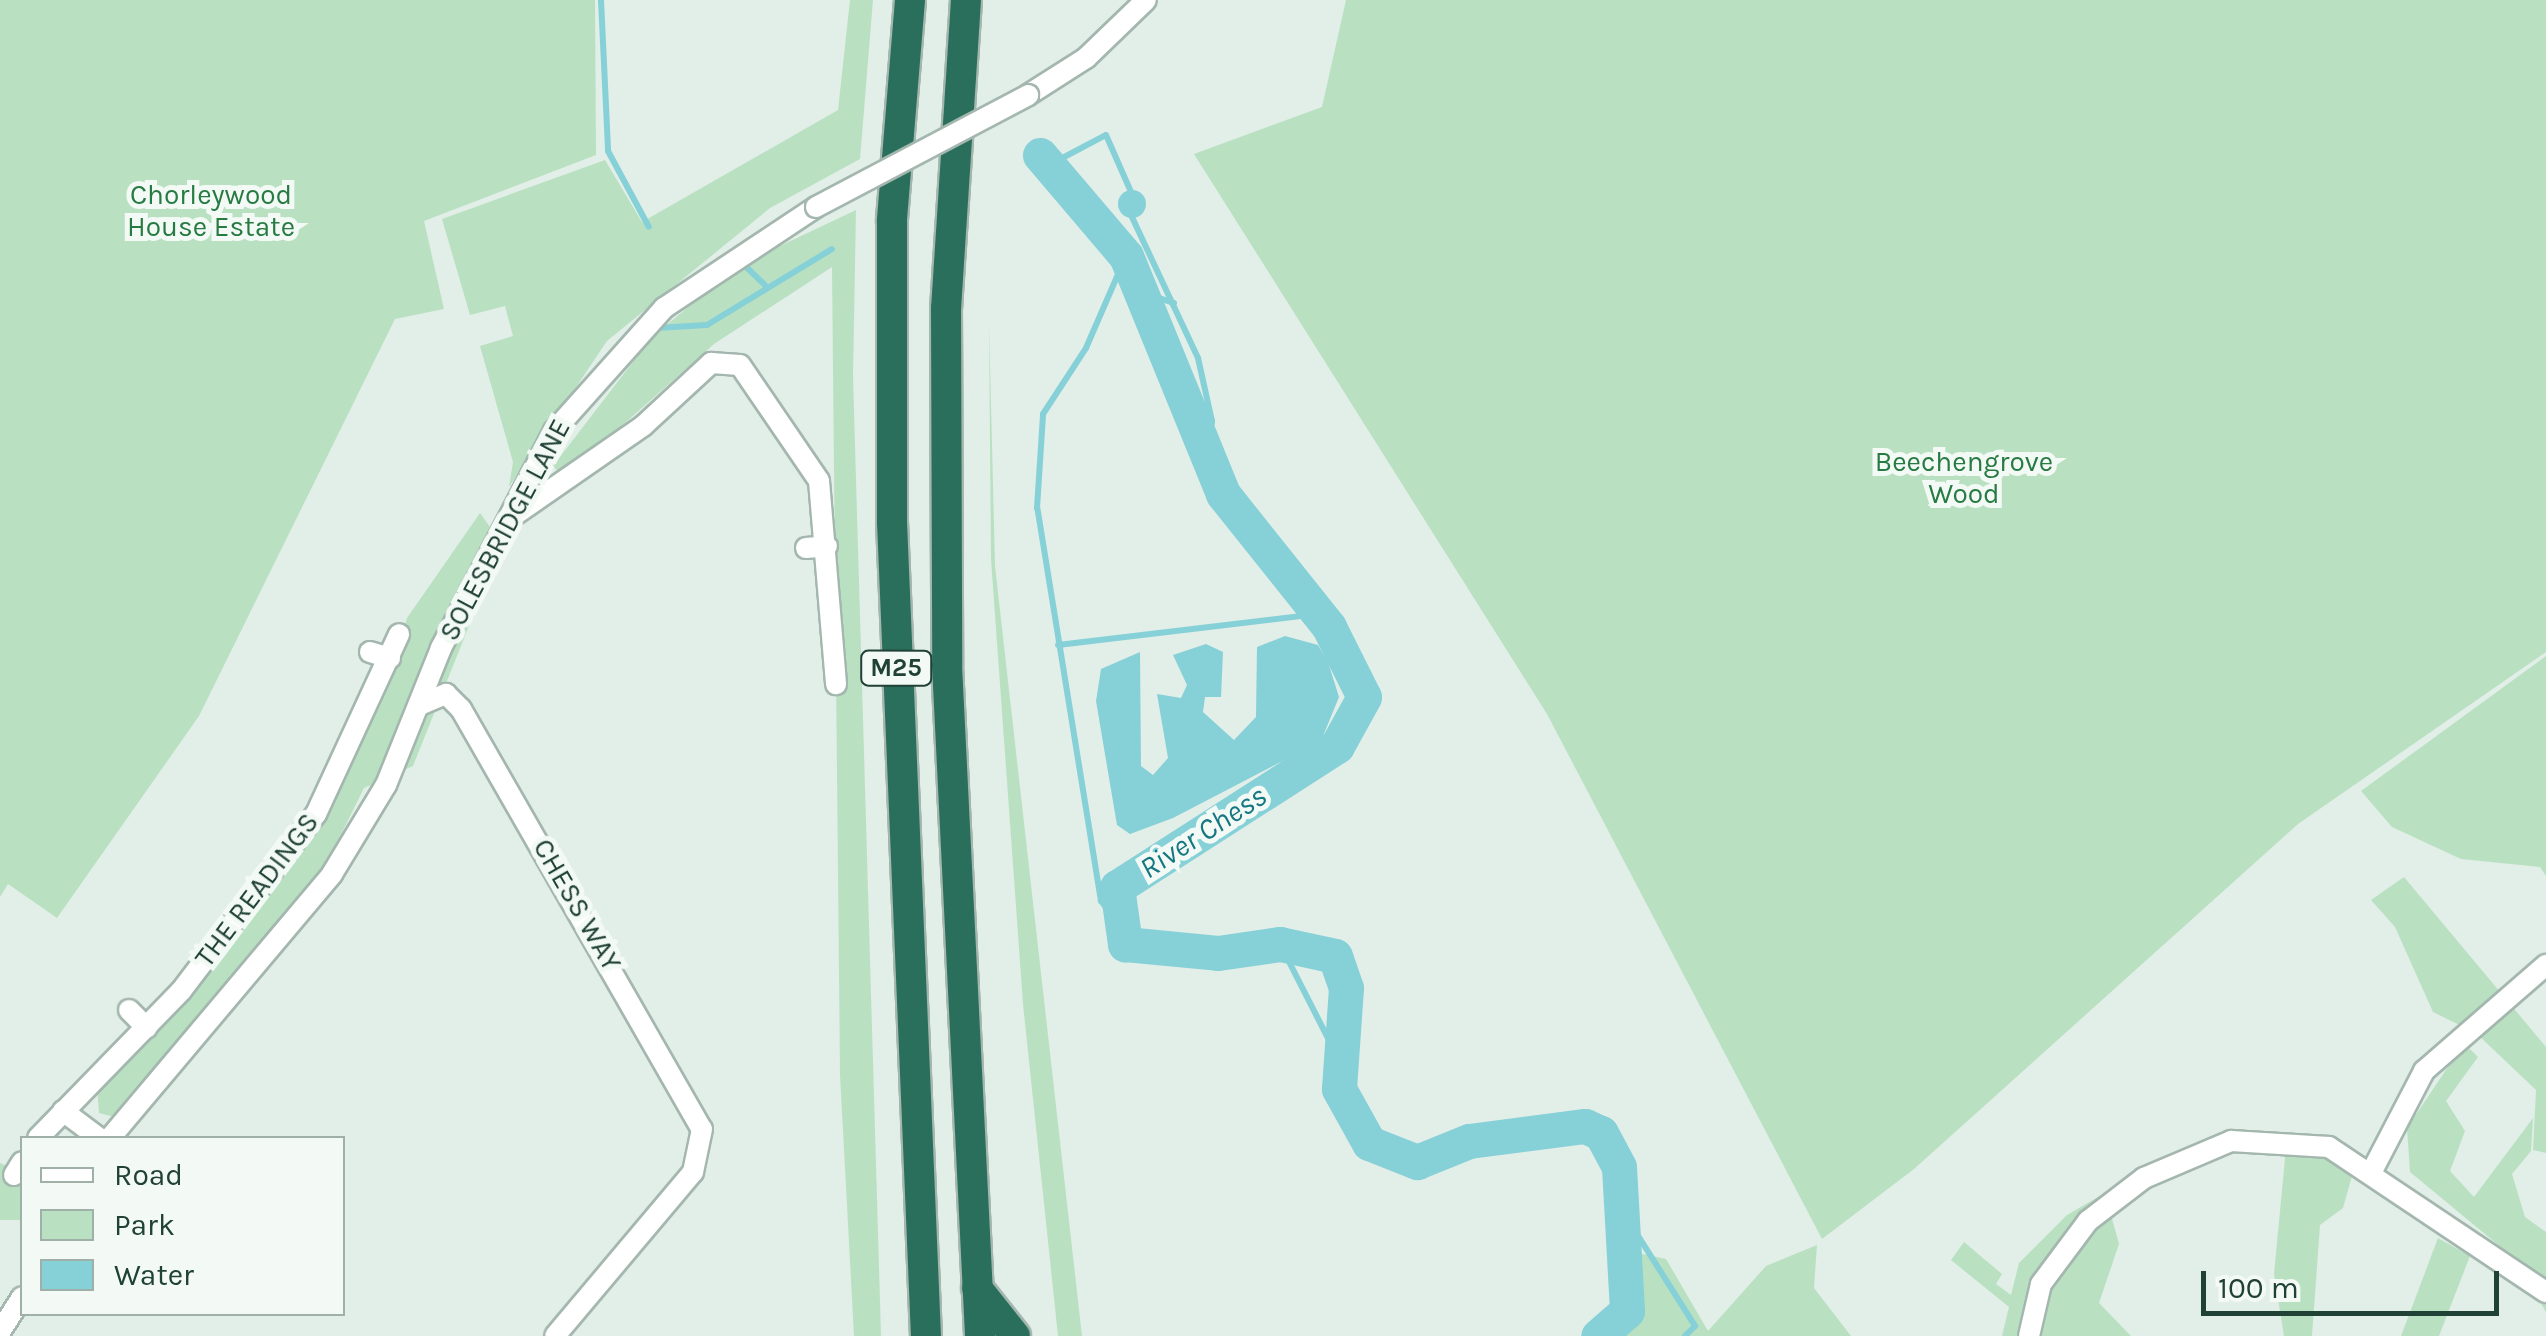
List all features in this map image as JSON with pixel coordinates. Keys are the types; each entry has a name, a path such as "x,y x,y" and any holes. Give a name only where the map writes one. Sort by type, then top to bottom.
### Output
{"highway":[{"name":"M25","path":"910,0 892,221 892,485 926,1336"},
{"name":"M25","path":"966,0 946,308 947,646 980,1336"},
{"path":"977,1288 1015,1336"}],"street":[{"name":"SOLESBRIDGE LANE","path":"112,1136 332,874 422,704 441,648 554,431 604,366 733,254 1028,95 1113,37 1146,0"},
{"path":"512,517 724,360 740,364 820,480 816,547 836,684"},
{"name":"THE READINGS","path":"40,1136 147,1028 316,814 380,655 399,634"},
{"name":"CHESS WAY","path":"422,704 446,694 691,1100 704,1148 554,1336"},
{"path":"2372,1171 2424,1071 2546,965"},
{"path":"129,1010 147,1028"},
{"path":"63,1111 96,1136"},
{"path":"2030,1336 2041,1284 2088,1221 2185,1157 2231,1142 2287,1140 2329,1147 2372,1171 2546,1292"},
{"path":"0,1332 20,1299"}],"green space":[{"name":"Chorleywood House Estate","path":"0,0 595,0 596,155 424,221 444,309 395,319 199,716 57,918 8,884 0,897"},
{"path":"850,0 873,0 860,159 770,208 607,341 509,487 513,462 480,346 513,336 505,306 470,315 442,219 605,160 642,222 838,110"},
{"name":"Beechengrove Wood","path":"1346,0 2546,0 2546,652 2298,824 1914,1169 1822,1239 1547,714 1194,154 1322,107"},
{"path":"856,210 853,376 881,1336 854,1336 840,1075 832,267 714,344 564,477 553,466 652,337 738,266"},
{"path":"989,323 995,566 1082,1336 1058,1336 1023,1004 991,559"},
{"path":"480,513 492,530 468,586 477,606 413,766 364,788 325,867 119,1118 99,1113 97,1087 320,817 391,678 407,618"},
{"path":"2546,656 2546,876 2540,867 2461,859 2392,827 2361,791"},
{"path":"2404,877 2546,1047 2546,1153 2533,1150 2536,1090 2476,1033 2433,1012 2395,927 2371,900"},
{"path":"2464,1043 2478,1057 2446,1101 2465,1131 2450,1171 2474,1197 2533,1118 2531,1151 2512,1174 2525,1217 2546,1232 2546,1312 2514,1258 2410,1172 2407,1128"},
{"path":"2286,1148 2325,1157 2352,1176 2343,1208 2320,1225 2312,1336 2284,1336 2274,1274"},
{"path":"0,1163 20,1171 20,1220 0,1220"},
{"path":"2105,1193 2119,1244 2099,1303 2131,1336 2002,1336 2009,1307 1951,1260 1964,1242 2002,1274 1996,1284 2011,1295 2019,1263 2067,1215"},
{"path":"2438,1238 2470,1256 2439,1336 2401,1336"},
{"path":"1817,1245 1814,1288 1851,1336 1608,1336 1631,1314 1629,1251 1666,1259 1708,1331 1766,1266"}],"water":[{"path":"1132,190 1142,194 1146,204 1142,214 1132,218 1122,214 1118,204 1122,194"},
{"path":"1285,636 1318,645 1328,662 1339,697 1321,741 1173,818 1130,834 1117,825 1096,701 1101,669 1140,652 1141,766 1153,775 1168,758 1157,694 1181,698 1187,685 1173,655 1206,644 1223,652 1221,697 1205,697 1203,712 1234,740 1256,717 1257,647"}],"waterway":[{"path":"601,0 608,151 649,227"},
{"path":"1049,165 1106,135 1131,192"},
{"name":"River Chess","path":"1040,155 1126,256 1223,494 1329,627 1364,697 1337,746 1117,887 1125,944 1218,953 1280,944 1335,956 1346,988 1339,1089 1369,1143 1417,1162 1469,1141 1585,1126 1601,1133 1619,1167 1627,1311 1598,1336"},
{"path":"1131,215 1198,358 1212,421 1207,459"},
{"path":"656,328 707,325 832,249"},
{"path":"1123,929 1101,901 1037,508 1043,414 1086,348 1126,256"},
{"path":"741,262 765,285"},
{"path":"1139,291 1174,303"},
{"path":"1058,645 1319,614"},
{"path":"1280,944 1339,1060"},
{"path":"1623,1212 1695,1326 1685,1336"}]}
